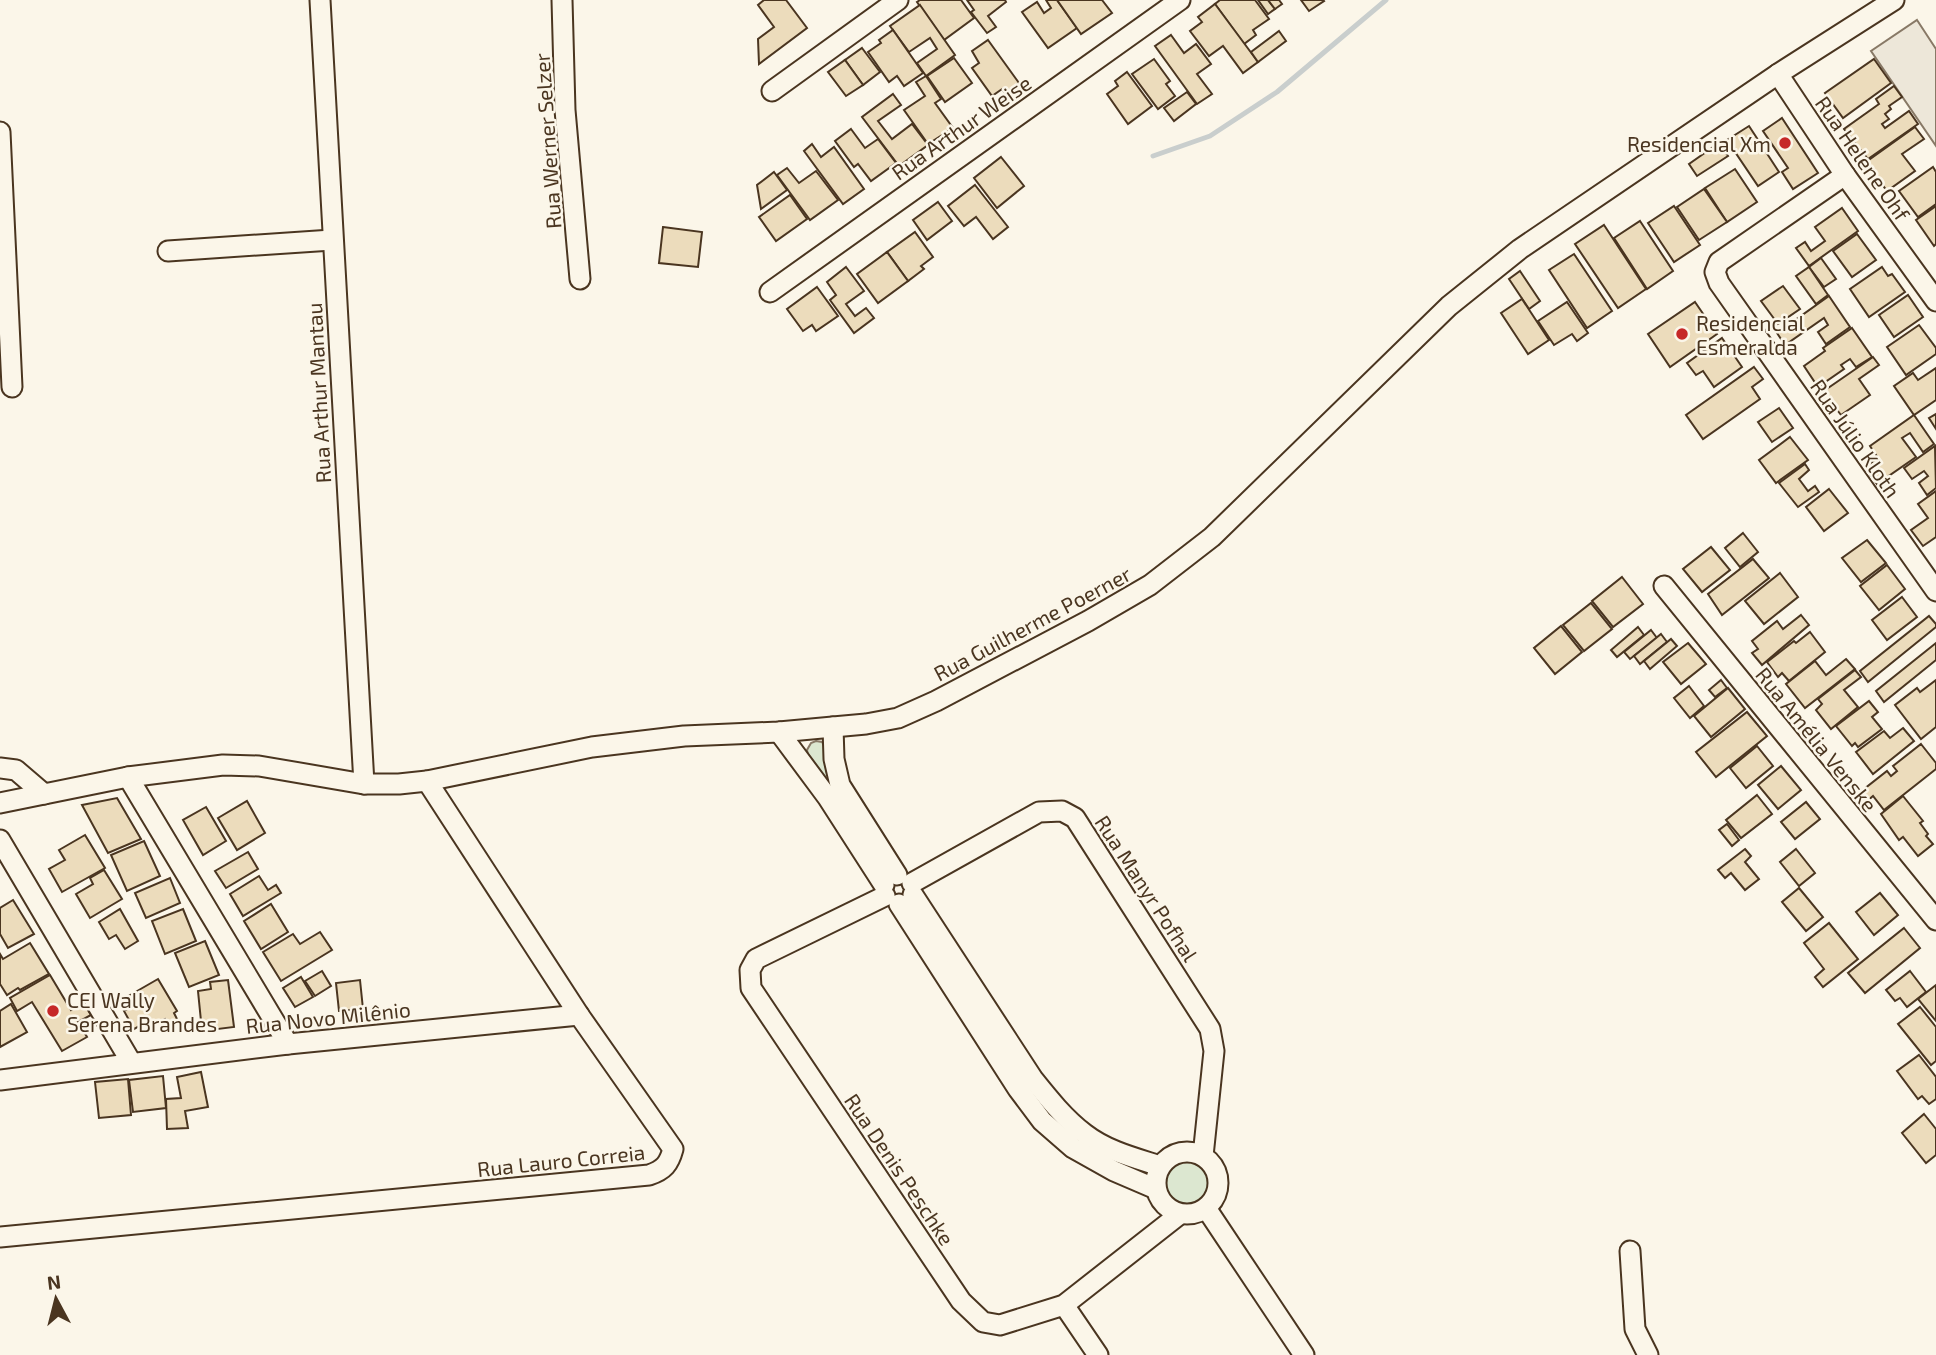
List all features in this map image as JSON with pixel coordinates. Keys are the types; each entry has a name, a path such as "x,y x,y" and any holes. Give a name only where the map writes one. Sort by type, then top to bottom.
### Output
{"street":[{"name":"Rua Arthur Mantau","path":"320,0 364,784"},
{"name":"Rua Werner Selzer","path":"562,0 565,110 580,279"},
{"path":"772,91 898,0"},
{"name":"Rua Arthur Weise","path":"770,292 1180,0"},
{"name":"Rua Guilherme Poerner","path":"0,803 128,777 223,765 259,766 364,784 399,785 592,747 684,736 833,727 898,718 936,701 1088,621 1150,585 1212,537 1448,306 1520,249 1778,74 1894,0"},
{"name":"Rua Helene Ohf","path":"1778,74 1845,175 1936,301"},
{"path":"0,132 12,387"},
{"name":"Rua Júlio Kloth","path":"1845,175 1719,262 1716,272 1719,283 1936,591"},
{"path":"168,251 332,240"},
{"name":"Rua Amélia Venske","path":"1664,586 1936,920"},
{"path":"833,727 834,759 840,785 898,890 1018,1089 1042,1121 1073,1148 1114,1171 1156,1189"},
{"path":"779,732 898,890 1052,1104 1086,1135 1123,1154 1160,1166"},
{"path":"0,768 16,770 44,794"},
{"path":"128,777 288,1044"},
{"name":"Rua Lauro Correia","path":"0,1237 622,1178 662,1171 670,1162 673,1149 579,1015 427,781"},
{"name":"Rua Manyr Pofhal","path":"898,890 1039,811 1062,810 1075,818 1210,1029 1214,1051 1203,1156"},
{"path":"0,840 131,1062"},
{"name":"Rua Denis Peschke","path":"898,890 756,959 750,970 751,988 961,1301 982,1322 1000,1325 1064,1305 1180,1213"},
{"name":"Rua Novo Milênio","path":"0,1080 288,1044 579,1015"},
{"path":"1191,1152 1203,1156 1212,1164 1217,1174 1215,1198 1206,1208 1194,1214 1180,1213 1168,1208 1156,1189 1160,1166 1168,1157 1179,1153 1191,1152"},
{"path":"1206,1208 1304,1355"},
{"path":"1630,1251 1635,1329 1648,1355"},
{"path":"1064,1305 1098,1355"}],"green space":[{"path":"822,742 825,747 826,770 832,788 808,755 807,750 811,743"},
{"path":"1188,1158 1206,1165 1213,1183 1206,1201 1188,1208 1170,1201 1163,1183 1170,1165"}],"shaded area":[{"path":"1917,20 1936,49 1936,146 1871,51"}],"building":[{"path":"764,0 786,0 807,28 759,64 758,39 774,27 758,5"},
{"path":"961,0 974,18 944,40 917,2"},
{"path":"967,0 1005,0 1006,2 988,16 996,27 987,33 971,12 974,10"},
{"path":"1046,0 1057,0 1077,28 1048,48 1022,12 1037,2 1044,13 1051,8"},
{"path":"1057,0 1102,0 1112,13 1081,34"},
{"path":"1220,0 1255,0 1269,19 1253,30 1256,35 1244,44 1215,4"},
{"path":"1258,0 1268,0 1275,9 1268,14"},
{"path":"1268,0 1279,0 1282,4 1275,9"},
{"path":"1301,0 1323,0 1324,1 1309,11"},
{"path":"1215,4 1258,62 1243,73 1223,46 1209,56 1190,31 1202,22 1198,17"},
{"path":"920,5 955,55 926,76 917,63 937,49 930,38 909,52 890,26"},
{"path":"893,30 923,73 904,86 897,76 889,82 868,52"},
{"path":"1279,31 1286,41 1258,62 1251,52"},
{"path":"1171,35 1184,53 1196,44 1211,64 1197,74 1212,94 1197,104 1155,46"},
{"path":"988,40 1019,83 1005,93 1002,89 992,96 972,68 979,63 972,51"},
{"path":"862,48 880,72 863,85 845,60"},
{"path":"954,58 972,83 945,102 927,76"},
{"path":"1154,59 1170,81 1166,84 1175,96 1158,109 1132,74"},
{"path":"1874,59 1891,83 1843,118 1825,93"},
{"path":"845,60 863,85 846,96 828,72"},
{"path":"1127,72 1152,106 1128,124 1107,94 1118,86 1115,81"},
{"path":"926,76 941,99 935,103 953,128 928,144 904,110 925,96 916,82"},
{"path":"1894,86 1902,97 1889,106 1891,109 1885,114 1889,119 1882,124 1885,128 1909,111 1918,124 1868,159 1844,129 1879,104 1876,99"},
{"path":"1187,92 1196,104 1174,121 1164,108"},
{"path":"893,94 901,105 878,121 892,139 912,124 928,145 899,166 862,117"},
{"name":"Residencial Xm","path":"1782,118 1818,173 1793,189 1782,172 1788,168 1763,131"},
{"path":"1749,126 1779,172 1758,186 1727,140"},
{"path":"1915,127 1924,139 1902,154 1915,171 1887,191 1866,162"},
{"path":"851,129 865,148 878,139 896,163 871,181 858,164 854,167 835,141"},
{"path":"1719,143 1728,156 1697,176 1689,164"},
{"path":"812,144 821,157 834,147 864,189 843,204 804,151"},
{"path":"1001,157 1024,186 997,208 974,178"},
{"path":"1933,167 1936,172 1936,204 1918,217 1899,191"},
{"path":"787,168 799,183 816,171 838,200 810,220 777,175"},
{"path":"1735,169 1757,202 1727,222 1705,188"},
{"path":"774,172 787,190 761,209 757,185"},
{"path":"975,185 1008,227 993,239 976,217 964,226 948,206"},
{"path":"1704,189 1727,222 1699,240 1677,207"},
{"path":"790,195 807,219 776,241 759,217"},
{"path":"938,202 952,221 927,240 913,220"},
{"path":"1674,206 1700,245 1674,262 1648,223"},
{"path":"1936,206 1936,244 1934,246 1916,220"},
{"path":"1842,208 1858,231 1809,266 1796,248 1805,242 1811,251 1825,241 1815,227"},
{"path":"1640,221 1673,271 1647,289 1614,238"},
{"path":"1604,225 1646,289 1618,308 1575,244"},
{"path":"663,227 702,232 698,267 659,263"},
{"path":"915,232 933,257 921,266 924,269 908,281 887,252"},
{"path":"1857,234 1876,260 1852,277 1833,251"},
{"path":"887,252 908,281 878,303 857,274"},
{"path":"1574,254 1612,311 1587,328 1549,270"},
{"path":"1821,258 1836,279 1824,287 1809,267"},
{"path":"846,267 864,291 846,304 855,316 866,308 874,318 854,333 830,300 836,295 827,282"},
{"path":"1809,267 1828,295 1816,304 1796,276"},
{"path":"1882,267 1888,276 1892,274 1905,292 1869,317 1850,289"},
{"path":"1520,271 1540,301 1529,309 1509,279"},
{"path":"1783,286 1800,309 1778,324 1761,301"},
{"path":"817,287 838,316 816,331 812,325 803,331 787,309"},
{"path":"1908,295 1923,317 1894,337 1879,315"},
{"path":"1829,296 1850,327 1826,344 1818,332 1828,325 1824,318 1785,345 1777,333"},
{"path":"1522,299 1549,340 1528,354 1501,313"},
{"path":"1567,302 1588,333 1577,341 1572,334 1554,345 1538,321"},
{"name":"Residencial Esmeralda","path":"1695,302 1717,334 1670,367 1648,334"},
{"path":"1919,325 1936,348 1936,354 1906,375 1887,347"},
{"path":"1852,328 1872,357 1856,367 1850,359 1841,365 1844,369 1818,387 1804,366 1825,351 1823,348"},
{"path":"1722,338 1742,367 1714,387 1703,371 1696,375 1687,363"},
{"path":"1873,357 1879,365 1859,379 1870,395 1841,415 1831,402 1825,406 1818,395"},
{"path":"1754,367 1763,379 1752,387 1760,399 1703,439 1686,415"},
{"path":"1936,368 1936,400 1914,415 1894,386 1913,373 1918,380"},
{"path":"1779,408 1793,428 1772,442 1758,422"},
{"path":"1936,414 1936,429 1929,418"},
{"path":"1914,415 1934,444 1923,452 1910,433 1902,438 1916,457 1877,484 1865,467 1878,458 1870,446"},
{"path":"1790,437 1808,460 1776,483 1759,460"},
{"path":"1935,446 1936,488 1927,495 1919,483 1928,476 1924,471 1912,479 1904,468"},
{"path":"1805,464 1809,470 1799,479 1808,491 1815,486 1819,492 1798,507 1779,483"},
{"path":"1829,489 1848,513 1824,531 1806,507"},
{"path":"1936,491 1936,537 1923,546 1911,530 1928,518 1918,504"},
{"path":"1743,533 1758,552 1740,567 1725,548"},
{"path":"1867,540 1886,563 1861,582 1842,558"},
{"path":"1711,547 1730,570 1702,592 1683,569"},
{"path":"1753,559 1769,578 1722,615 1708,594"},
{"path":"1887,565 1905,589 1879,610 1860,586"},
{"path":"1780,573 1798,597 1764,624 1745,601"},
{"path":"1622,577 1643,604 1613,627 1592,601"},
{"path":"1902,597 1917,617 1887,640 1872,620"},
{"path":"1591,603 1612,629 1584,651 1563,625"},
{"path":"1801,615 1809,625 1762,665 1752,653 1758,649 1752,641 1777,621 1783,629"},
{"path":"1929,616 1936,627 1868,682 1860,671"},
{"path":"1561,626 1582,652 1555,674 1534,648"},
{"path":"1638,627 1644,635 1617,657 1611,650"},
{"path":"1651,630 1657,638 1630,659 1624,652"},
{"path":"1810,632 1825,652 1789,681 1782,673 1778,677 1767,662"},
{"path":"1661,634 1667,642 1640,664 1634,656"},
{"path":"1671,639 1677,646 1650,669 1644,661"},
{"path":"1688,643 1706,664 1681,684 1663,662"},
{"path":"1936,643 1936,660 1884,702 1876,691"},
{"path":"1846,659 1855,669 1805,708 1786,684 1815,661 1826,675"},
{"path":"1855,670 1861,677 1844,690 1858,707 1831,729 1816,710 1822,704 1818,699"},
{"path":"1721,680 1727,688 1715,697 1709,690"},
{"path":"1936,680 1936,727 1921,739 1895,705 1917,688 1920,692"},
{"path":"1689,686 1704,706 1690,718 1674,698"},
{"path":"1728,688 1745,709 1711,737 1694,716"},
{"path":"1869,701 1878,712 1872,717 1882,729 1858,747 1855,743 1852,746 1836,726"},
{"path":"1747,712 1767,736 1716,777 1696,752"},
{"path":"1903,728 1914,741 1873,774 1856,752 1884,731 1890,738"},
{"path":"1921,744 1936,763 1936,769 1884,810 1873,796 1866,802 1859,793 1887,771 1891,776 1897,771 1893,766"},
{"path":"1757,746 1773,766 1746,788 1730,768"},
{"path":"1781,766 1801,790 1778,809 1758,785"},
{"path":"1757,795 1772,814 1741,838 1726,820"},
{"path":"1903,796 1923,821 1920,823 1933,844 1918,856 1903,837 1899,840 1881,814"},
{"path":"117,798 141,839 108,853 82,805"},
{"path":"247,801 265,833 237,850 218,818"},
{"path":"1806,802 1820,819 1795,839 1781,822"},
{"path":"206,807 226,841 203,855 183,820"},
{"path":"1727,824 1739,840 1732,846 1719,830"},
{"path":"85,835 105,868 62,892 49,869 65,860 59,850"},
{"path":"144,841 160,876 127,891 111,855"},
{"path":"1745,849 1751,856 1745,862 1759,879 1745,890 1731,873 1725,878 1718,870"},
{"path":"1796,849 1815,873 1799,886 1780,862"},
{"path":"248,852 258,869 226,888 215,871"},
{"path":"104,870 122,899 90,918 76,894 93,884 90,878"},
{"path":"259,876 268,890 276,885 281,893 243,916 230,894"},
{"path":"170,878 180,903 146,918 135,893"},
{"path":"1799,888 1823,917 1806,931 1782,902"},
{"path":"1880,893 1898,915 1874,935 1856,912"},
{"path":"13,900 34,934 8,948 0,934 0,908"},
{"path":"271,904 288,932 261,949 244,921"},
{"path":"120,909 138,941 125,949 116,935 109,939 99,922"},
{"path":"183,909 196,941 165,954 152,921"},
{"path":"1829,923 1858,959 1823,987 1815,977 1824,969 1804,943"},
{"path":"1904,928 1920,948 1865,993 1848,973"},
{"path":"320,932 332,950 281,981 263,952 293,934 300,944"},
{"path":"205,941 219,975 189,987 175,953"},
{"path":"30,943 49,974 7,995 0,984 0,954 3,959"},
{"path":"322,971 331,986 315,996 305,981"},
{"path":"1910,971 1926,992 1907,1007 1900,998 1895,1001 1886,990"},
{"path":"50,975 71,1010 83,1002 91,1015 78,1022 87,1037 62,1051 32,1002 17,1011 10,998"},
{"path":"301,977 313,997 295,1007 283,988"},
{"path":"158,979 177,1011 174,1013 178,1021 169,1026 165,1019 149,1028 146,1022 134,1029 124,1011 131,1007 125,998"},
{"path":"228,980 234,1027 202,1031 198,991 211,989 210,982"},
{"path":"360,980 363,1009 339,1011 336,983"},
{"path":"1936,985 1936,1021 1918,999"},
{"path":"11,1004 27,1032 0,1047 0,1011"},
{"path":"1920,1007 1936,1027 1936,1061 1931,1065 1898,1024"},
{"path":"1919,1055 1936,1077 1936,1099 1929,1104 1922,1096 1918,1099 1897,1071"},
{"path":"201,1072 208,1107 185,1111 188,1128 167,1129 166,1099 181,1098 177,1077"},
{"path":"163,1076 166,1108 133,1112 129,1080"},
{"path":"128,1079 131,1115 99,1118 95,1082"},
{"path":"1924,1114 1936,1129 1936,1155 1926,1163 1902,1133"}],"waterway":[{"path":"1153,156 1210,136 1277,92 1386,0"}],"place":[{"name":"Residencial Xm","path":"1785,143"},
{"name":"Residencial Esmeralda","path":"1682,334"},
{"name":"CEI Wally Serena Brandes","path":"53,1011"}]}
